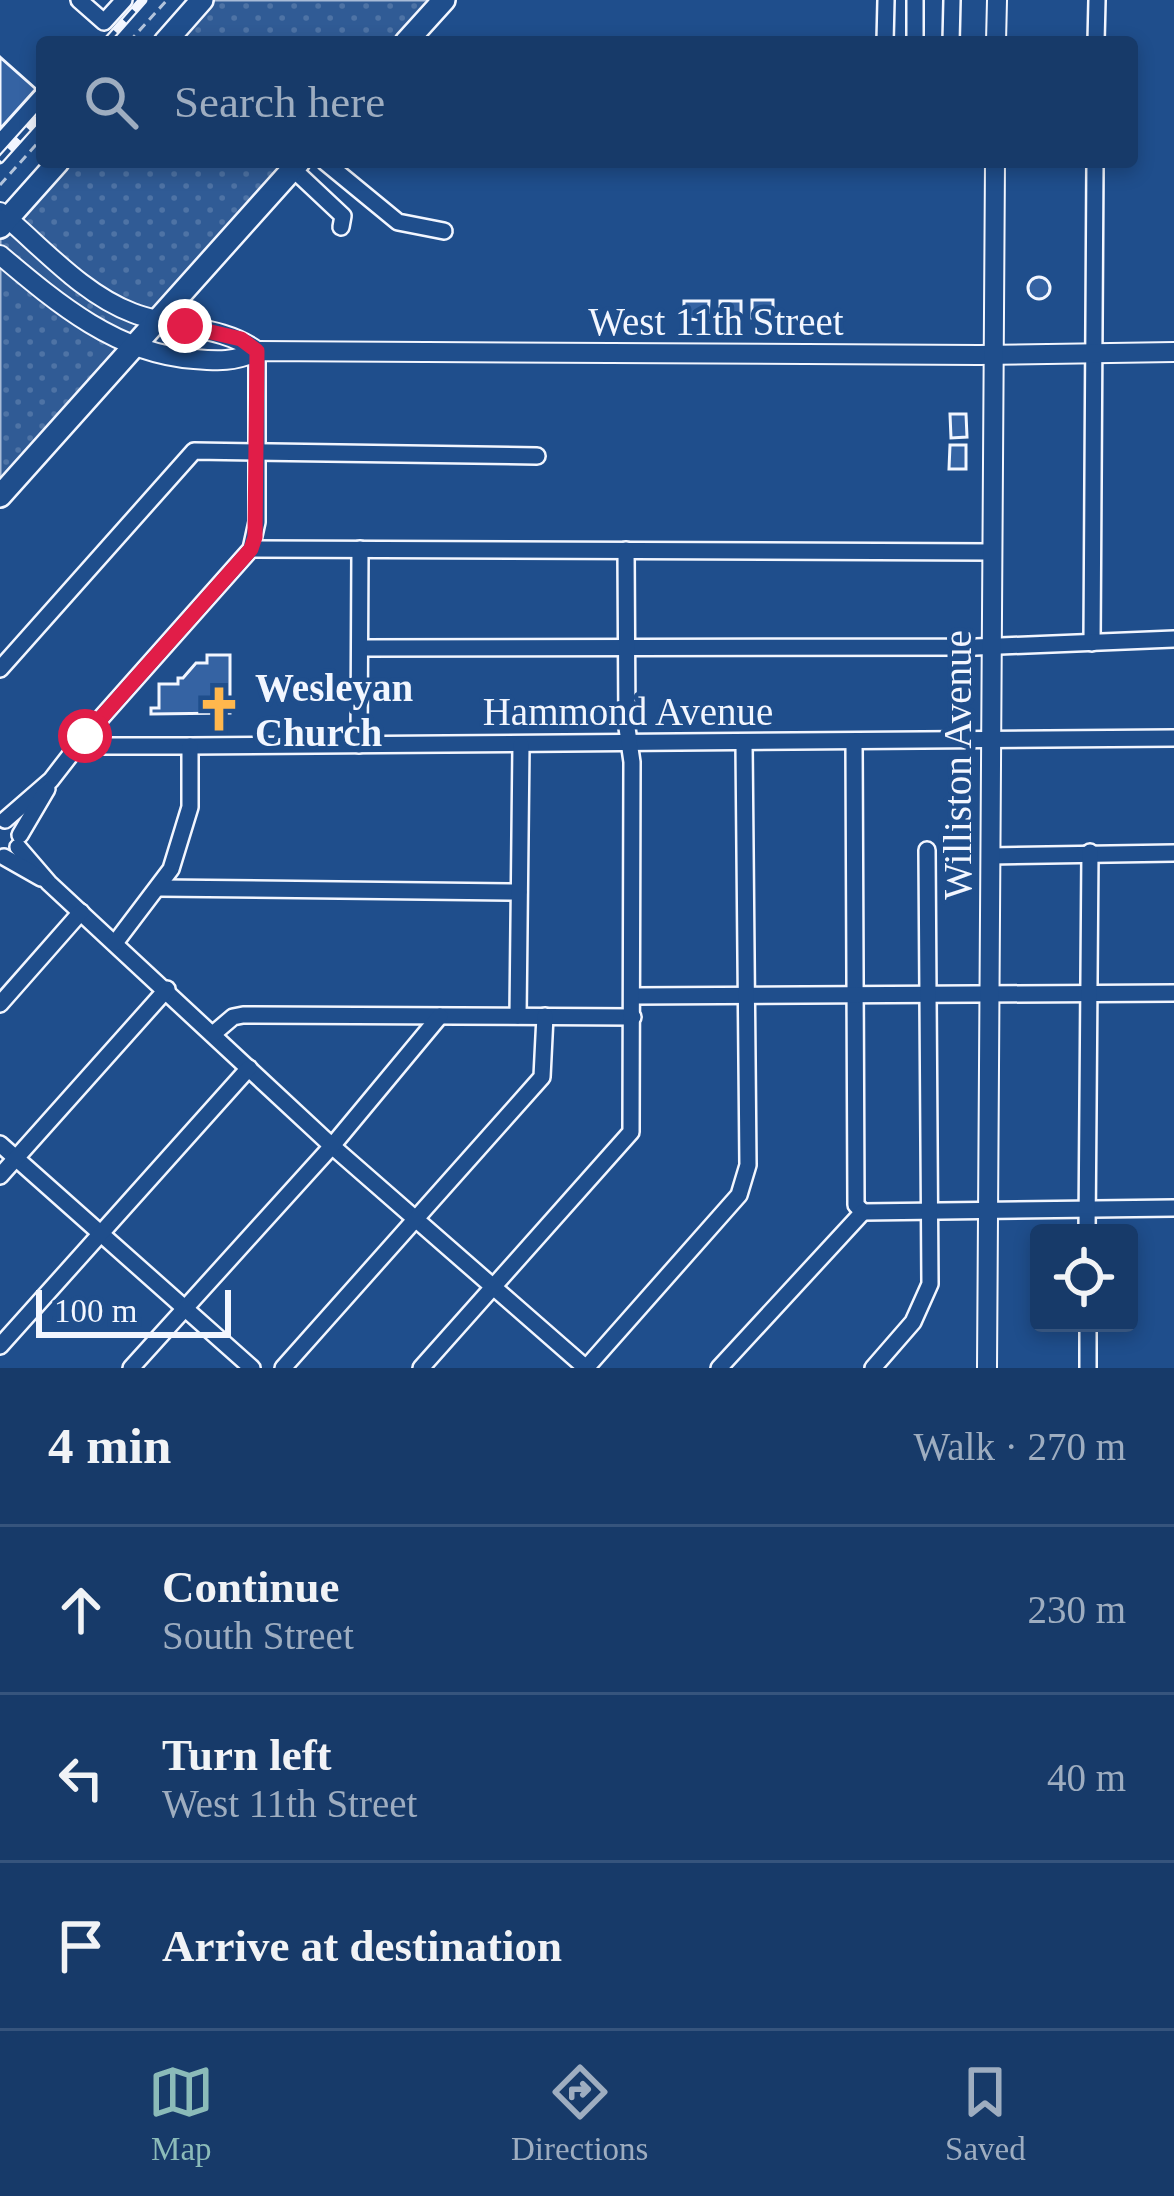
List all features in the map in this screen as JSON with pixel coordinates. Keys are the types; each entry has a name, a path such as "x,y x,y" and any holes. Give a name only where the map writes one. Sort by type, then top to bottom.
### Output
{"highway":[{"path":"170,36 202,0"},
{"path":"411,36 444,0"},
{"path":"2,219 52,168"},
{"path":"0,496 293,168"}],"main road":[{"path":"996,36 997,0"},
{"name":"Williston Avenue","path":"987,1368 995,168"},
{"name":"West 11th Street","path":"2,219 132,313 241,339 257,351"},
{"name":"West 11th Street","path":"0,255 62,306 133,347 166,358 236,362 257,351 993,356 1174,352"}],"street":[{"path":"79,0 104,22 124,0"},
{"path":"885,36 886,0"},
{"path":"915,0 915,36"},
{"path":"952,0 952,36"},
{"path":"1096,0 1096,36"},
{"path":"299,168 343,216 341,227"},
{"path":"332,168 398,222 444,231"},
{"path":"1091,643 1095,168"},
{"path":"11,849 51,781 85,736 251,549 257,522 257,351"},
{"path":"0,668 194,451 537,456"},
{"path":"251,549 992,551"},
{"path":"359,745 360,549"},
{"path":"421,1368 631,1132 626,550"},
{"path":"360,648 991,646 1174,640"},
{"name":"Hammond Avenue","path":"85,736 104,746 630,746 1174,738"},
{"path":"854,742 856,1205 863,1211 929,1212 1174,1208"},
{"path":"11,849 332,1146 586,1368 739,1195 748,1165 744,744"},
{"path":"115,943 171,869 190,807 190,746"},
{"path":"518,1016 520,746"},
{"path":"11,849 15,825 2,819 51,781"},
{"path":"873,1368 913,1322 930,1284 927,850"},
{"path":"1087,1224 1090,852"},
{"path":"990,856 1174,854"},
{"path":"160,888 519,892"},
{"path":"0,1004 81,912"},
{"path":"0,1176 167,989"},
{"path":"633,996 1174,992"},
{"path":"213,1034 224,1022 243,1015 633,1017"},
{"path":"131,1368 332,1146 440,1016"},
{"path":"283,1368 542,1077 545,1016"},
{"path":"0,1346 249,1068"},
{"path":"0,1144 252,1368"},
{"path":"719,1368 863,1211"},
{"path":"1088,1332 1088,1368"}],"path":[{"path":"134,36 167,0"},
{"path":"0,184 36,145"}],"shaded area":[{"path":"202,0 444,0 411,36 170,36"},
{"path":"53,168 294,168 0,496 0,227"}],"building":[{"path":"0,57 36,89 0,129"},
{"path":"1039,277 1050,288 1039,299 1028,288"},
{"path":"752,300 773,300 773,318 752,318"},
{"path":"684,301 709,301 708,320 684,319"},
{"path":"720,301 741,301 741,319 720,319"},
{"path":"950,414 966,414 967,437 951,438"},
{"path":"950,445 966,445 966,469 949,469"},
{"path":"207,655 230,655 230,713 151,714 151,708 159,708 159,684 178,684 178,678 196,663 207,663"}],"railway":[{"path":"111,36 143,0"},
{"path":"0,160 36,120"}],"place":[{"name":"Wesleyan Church","path":"219,709"}],"route":[{"path":"85,736 251,549 255,537 257,351 241,339 185,326"}]}
